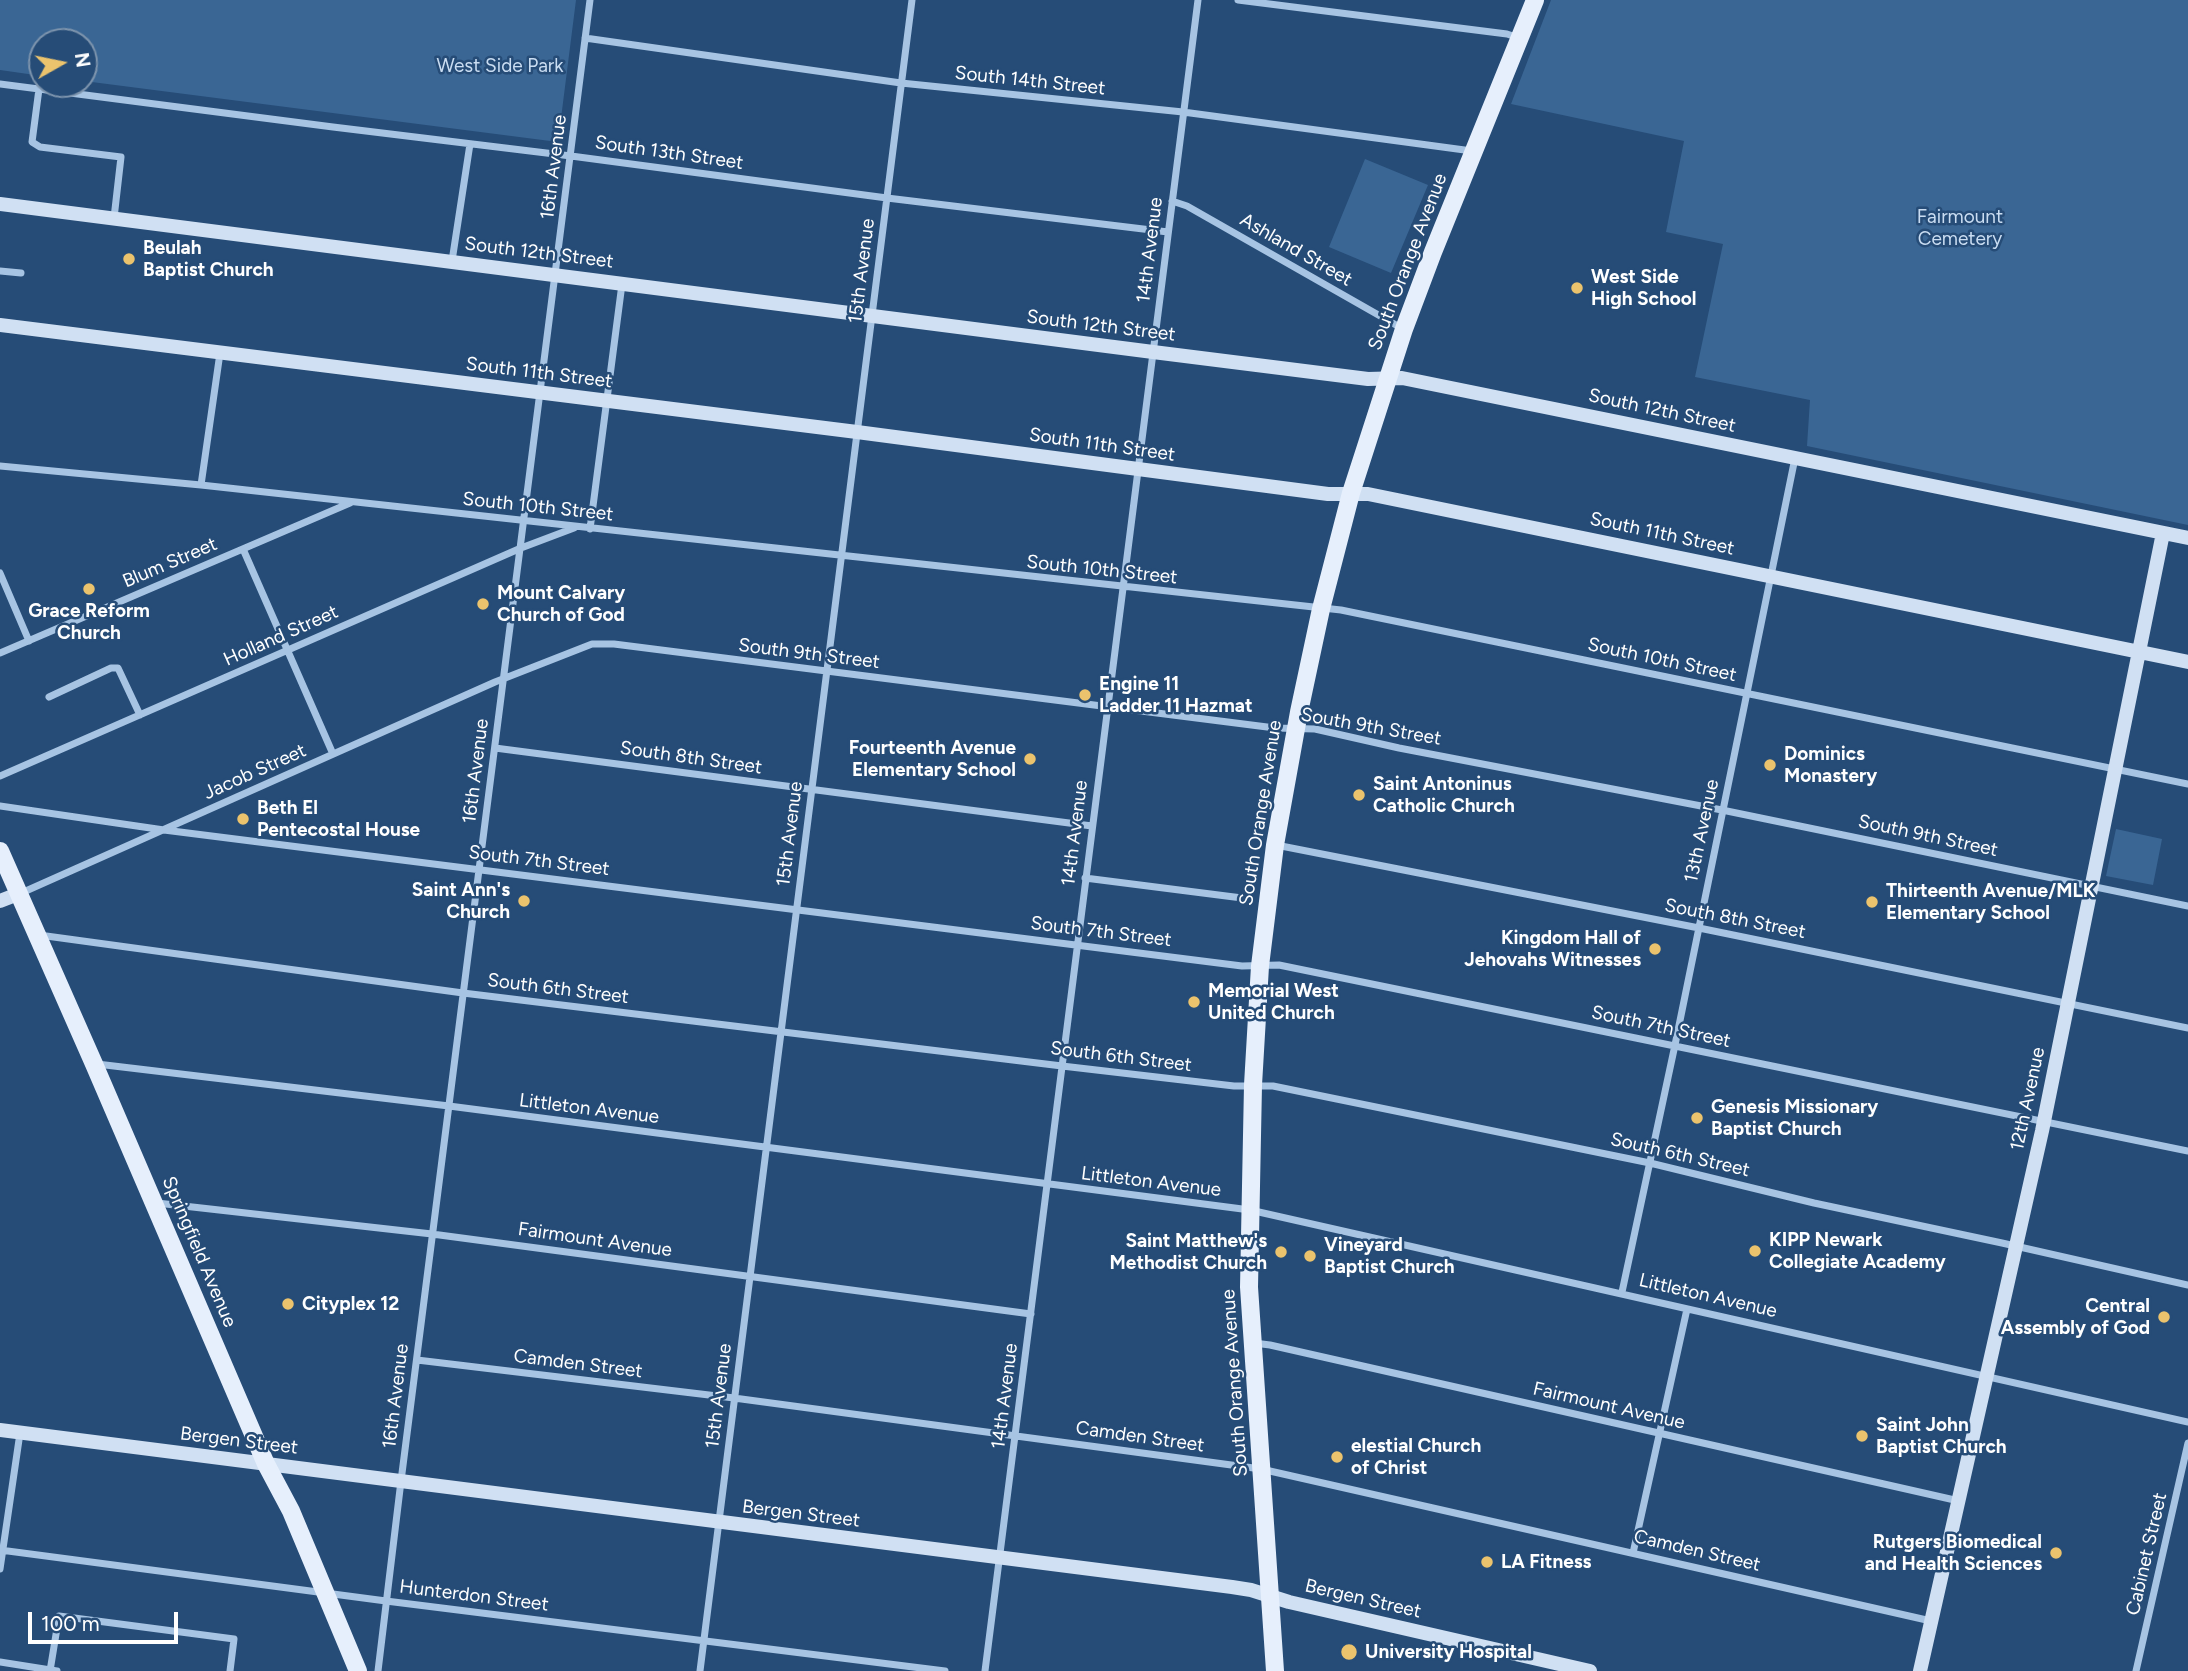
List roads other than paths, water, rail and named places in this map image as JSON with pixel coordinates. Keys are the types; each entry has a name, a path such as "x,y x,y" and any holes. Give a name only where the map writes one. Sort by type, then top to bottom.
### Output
{"main road":[{"name":"South Orange Avenue","path":"1275,1671 1249,1286 1253,1084 1260,966 1275,845 1295,728 1321,609 1351,493 1404,329 1535,0"},
{"name":"Springfield Avenue","path":"0,851 267,1464 291,1511 323,1593 358,1671"}],"street":[{"name":"16th Avenue","path":"379,1671 432,1234 590,0"},
{"name":"15th Avenue","path":"700,1671 912,0"},
{"name":"14th Avenue","path":"985,1671 1198,0"},
{"path":"1238,0 1507,34 1520,39"},
{"name":"South 14th Street","path":"586,38 901,83 1183,113 1473,152"},
{"name":"South 13th Street","path":"0,84 28,88"},
{"name":"South 13th Street","path":"98,97 1168,232"},
{"path":"38,98 32,142 40,147 121,157 114,218"},
{"path":"452,261 470,144"},
{"name":"Ashland Street","path":"1172,201 1187,205 1404,329"},
{"name":"South 12th Street","path":"0,204 1368,379 1402,378 2188,538"},
{"path":"0,271 21,274"},
{"path":"590,529 622,284"},
{"name":"South 11th Street","path":"0,325 1328,494 1368,494 2188,662"},
{"path":"201,485 220,353"},
{"name":"13th Avenue","path":"1622,1292 1795,458"},
{"name":"South 10th Street","path":"0,466 201,485 1341,610 2188,784"},
{"name":"Blum Street","path":"0,653 352,502"},
{"name":"Holland Street","path":"0,776 521,548 575,527"},
{"name":"12th Avenue","path":"1920,1671 2044,1122 2163,533"},
{"path":"243,548 333,754"},
{"path":"0,573 29,641"},
{"name":"South 9th Street","path":"504,678 592,644 614,644 1275,729 1315,729 2188,906"},
{"path":"49,697 111,668 118,668 140,715"},
{"name":"Jacob Street","path":"18,894 504,678"},
{"name":"South 8th Street","path":"495,748 1092,826"},
{"name":"South 7th Street","path":"0,806 164,830 1242,966 1279,965 2188,1151"},
{"name":"South 8th Street","path":"1275,845 2188,1028"},
{"path":"1085,878 1242,898"},
{"path":"0,901 18,894"},
{"name":"South 6th Street","path":"37,935 463,993 781,1032 1234,1086 1273,1086 1650,1163 1814,1203 2188,1285"},
{"name":"Littleton Avenue","path":"94,1064 449,1106 1250,1210 2188,1422"},
{"name":"Fairmount Avenue","path":"154,1202 432,1234 1031,1314"},
{"path":"1633,1553 1688,1309"},
{"name":"Fairmount Avenue","path":"1252,1343 1960,1501"},
{"name":"Camden Street","path":"417,1360 734,1398 1261,1469 1931,1621"},
{"name":"Bergen Street","path":"0,1430 1232,1587 1590,1671"},
{"path":"0,1569 20,1433"},
{"name":"Cabinet Street","path":"2136,1671 2188,1443"},
{"name":"Hunterdon Street","path":"1,1550 945,1671"},
{"path":"0,1662 53,1671 59,1616 234,1639 230,1671"}],"place":[{"name":"Beulah Baptist Church","path":"129,259"},
{"name":"West Side High School","path":"1577,288"},
{"name":"Grace Reform Church","path":"89,589"},
{"name":"Mount Calvary Church of God","path":"483,604"},
{"name":"Engine 11 Ladder 11 Hazmat","path":"1085,695"},
{"name":"Fourteenth Avenue Elementary School","path":"1030,759"},
{"name":"Dominics Monastery","path":"1770,765"},
{"name":"Saint Antoninus Catholic Church","path":"1359,795"},
{"name":"Beth El Pentecostal House","path":"243,819"},
{"name":"Saint Ann's Church","path":"524,901"},
{"name":"Thirteenth Avenue/MLK Elementary School","path":"1872,902"},
{"name":"Kingdom Hall of Jehovahs Witnesses","path":"1655,949"},
{"name":"Memorial West United Church","path":"1194,1002"},
{"name":"Genesis Missionary Baptist Church","path":"1697,1118"},
{"name":"KIPP Newark Collegiate Academy","path":"1755,1251"},
{"name":"Saint Matthew's Methodist Church","path":"1281,1252"},
{"name":"Vineyard Baptist Church","path":"1310,1256"},
{"name":"Cityplex 12","path":"288,1304"},
{"name":"Central Assembly of God","path":"2164,1317"},
{"name":"Saint John Baptist Church","path":"1862,1436"},
{"name":"elestial Church of Christ","path":"1337,1457"},
{"name":"Rutgers Biomedical and Health Sciences","path":"2056,1553"},
{"name":"LA Fitness","path":"1487,1562"},
{"name":"University Hospital","path":"1349,1652"}],"park label":[{"name":"West Side Park","path":"500,66"},
{"name":"Fairmount Cemetery","path":"1960,228"}]}
